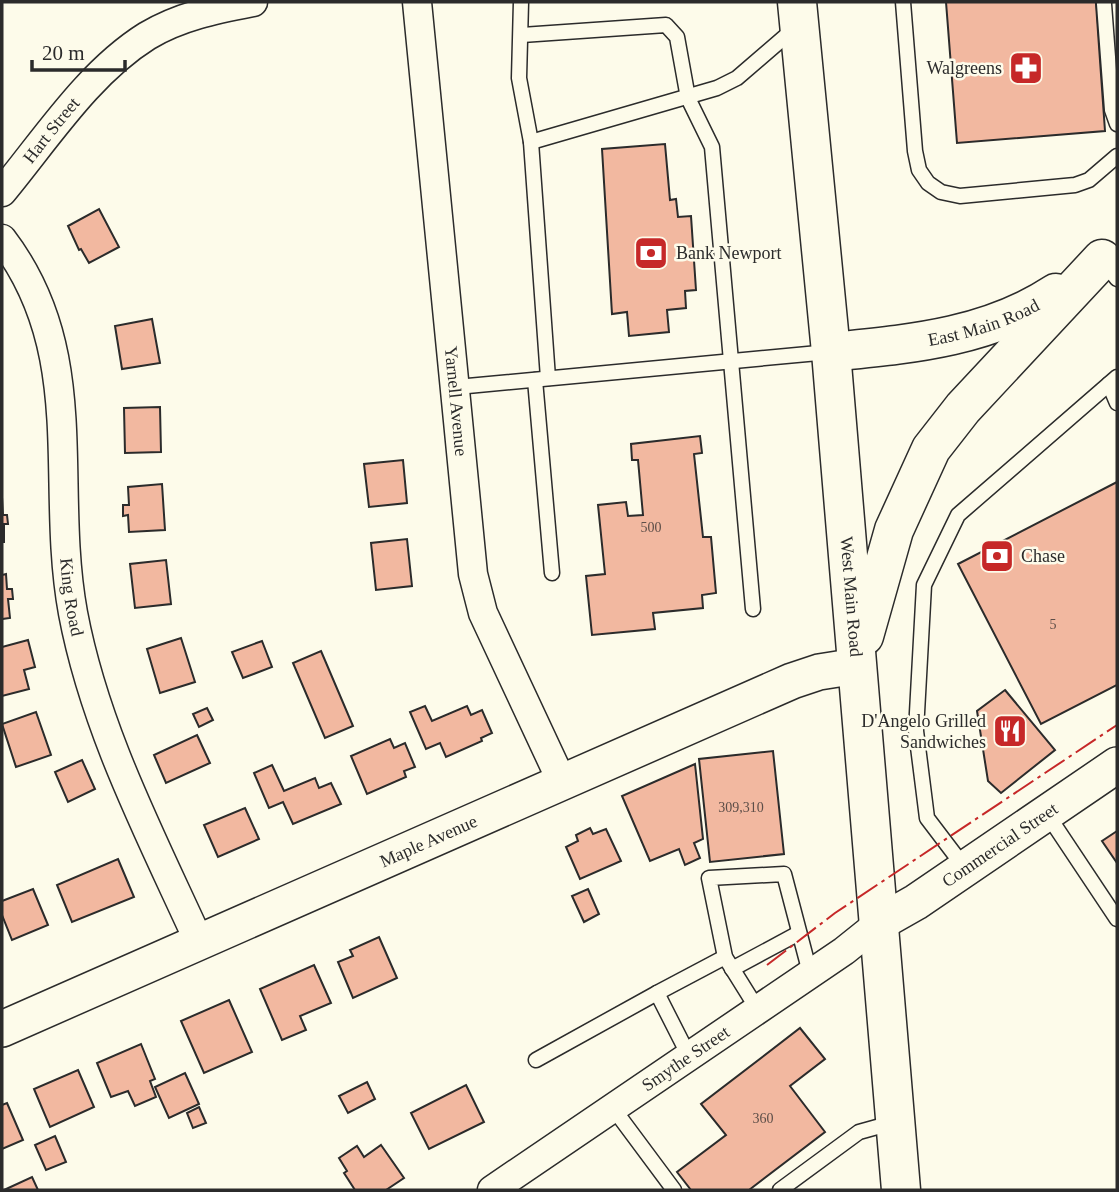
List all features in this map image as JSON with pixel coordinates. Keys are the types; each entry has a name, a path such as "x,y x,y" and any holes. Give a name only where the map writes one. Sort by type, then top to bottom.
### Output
{"main road":[{"name":"West Main Road","path":"798,13 831,352 901,1190"},
{"name":"East Main Road","path":"831,352 924,342 992,325 1050,297 1112,261"},
{"path":"857,666 885,557 911,487 931,449 962,408 1112,261"}],"street":[{"name":"Hart Street","path":"2,192 96,80 123,53 149,35 189,17 253,2"},
{"name":"Yarnell Avenue","path":"418,2 473,574 479,601 562,782"},
{"name":"King Road","path":"2,239 38,300 52,343 60,387 67,576 88,678 114,756 200,944"},
{"name":"Maple Avenue","path":"2,1029 792,681 819,672 857,666"},
{"name":"Commercial Street","path":"879,923 1117,765"},
{"name":"Smythe Street","path":"492,1190 758,1010 879,923"}],"lane":[{"path":"902,2 915,151 923,177 934,188 960,196 1075,185 1089,180 1117,156"},
{"path":"522,4 519,78 531,142 552,573"},
{"path":"1104,4 1112,110 1117,124"},
{"path":"531,142 688,98 727,84 798,13"},
{"path":"522,35 666,25 677,37 688,98 712,148 753,609"},
{"path":"457,387 831,352"},
{"path":"1113,380 1117,403"},
{"path":"965,868 927,818 916,731 924,585 958,515 1113,380"},
{"path":"1046,813 1117,919"},
{"path":"758,1010 729,963 709,878 784,874 810,973"},
{"path":"536,1060 657,993 799,933"},
{"path":"657,993 689,1056"},
{"path":"612,1108 674,1190"},
{"path":"780,1190 859,1132 896,1122"}],"building":[{"name":"Walgreens","path":"946,2 1115,2 1096,4 1105,131 957,143"},
{"name":"Bank Newport","path":"665,144 670,200 676,199 678,217 691,216 696,290 685,291 686,308 667,310 669,332 629,336 627,312 612,314 602,149"},
{"path":"99,209 119,247 89,263 81,249 79,250 68,226"},
{"path":"152,319 160,363 122,369 115,326"},
{"path":"160,407 161,452 125,453 124,408"},
{"path":"700,436 702,453 694,454 703,537 711,537 716,593 702,595 703,608 653,613 655,629 592,635 586,576 605,574 598,505 626,502 628,516 643,515 638,460 632,460 631,444"},
{"path":"403,460 407,503 369,507 364,464"},
{"path":"1117,482 1117,685 1041,724 958,564"},
{"path":"162,484 165,530 129,532 128,515 123,516 123,505 129,505 128,487"},
{"path":"2,497 3,515 7,515 8,524 4,524 4,542 2,542"},
{"path":"407,539 412,586 376,590 371,543"},
{"path":"166,560 171,604 135,608 130,564"},
{"path":"6,574 7,589 12,589 13,599 8,599 10,618 2,619 2,575"},
{"path":"181,638 195,682 160,693 147,649"},
{"path":"28,640 35,667 24,670 29,689 2,696 2,647"},
{"path":"262,641 272,667 243,678 232,652"},
{"path":"321,651 353,726 325,738 293,663"},
{"name":"D'Angelo Grilled Sandwiches","path":"1005,690 1055,750 1001,793 988,781 977,711"},
{"path":"425,706 432,721 467,706 471,715 482,710 492,733 481,738 482,741 446,757 440,743 426,749 410,712"},
{"path":"207,708 213,720 199,727 193,714"},
{"path":"36,712 51,755 16,767 2,724"},
{"path":"197,735 210,763 166,783 154,755"},
{"path":"390,739 394,748 405,743 415,767 404,771 406,777 367,794 351,756"},
{"path":"773,751 784,854 710,862 699,759"},
{"path":"82,760 95,789 68,802 55,772"},
{"path":"695,764 703,839 694,843 700,858 685,865 679,849 650,861 622,796"},
{"path":"272,765 284,791 315,778 319,788 331,783 341,804 293,824 283,802 269,808 254,773"},
{"path":"245,808 259,839 218,857 204,825"},
{"path":"590,828 593,834 606,829 621,861 580,879 566,847 578,841 576,835"},
{"path":"1117,831 1117,863 1102,841"},
{"path":"118,859 134,897 72,922 57,885"},
{"path":"33,889 48,925 12,940 2,915 2,901"},
{"path":"588,889 599,914 584,922 572,896"},
{"path":"379,937 397,978 353,998 338,962 353,956 350,950"},
{"path":"314,965 331,1003 300,1016 306,1030 282,1040 260,989"},
{"path":"229,1000 252,1052 204,1073 181,1021"},
{"path":"800,1028 825,1059 790,1086 825,1132 749,1190 691,1190 677,1172 726,1135 701,1104"},
{"path":"141,1044 155,1079 150,1081 156,1097 135,1106 128,1091 111,1097 97,1063"},
{"path":"78,1070 94,1107 50,1127 34,1089"},
{"path":"185,1073 199,1104 169,1118 155,1087"},
{"path":"367,1082 375,1099 348,1113 339,1096"},
{"path":"466,1085 484,1122 429,1149 411,1113"},
{"path":"7,1103 23,1140 2,1149 2,1105"},
{"path":"199,1107 206,1123 193,1128 187,1113"},
{"path":"55,1136 66,1162 46,1170 35,1145"},
{"path":"381,1145 404,1178 386,1190 355,1190 344,1173 347,1171 339,1158 357,1146 364,1157"},
{"path":"32,1177 38,1190 4,1190"}],"power":[{"path":"767,965 835,913 1117,725"}],"place":[{"name":"Walgreens","path":"1026,68"},
{"name":"Bank Newport","path":"651,253"},
{"name":"Chase","path":"997,556"},
{"name":"D'Angelo Grilled Sandwiches","path":"1010,731"}]}
